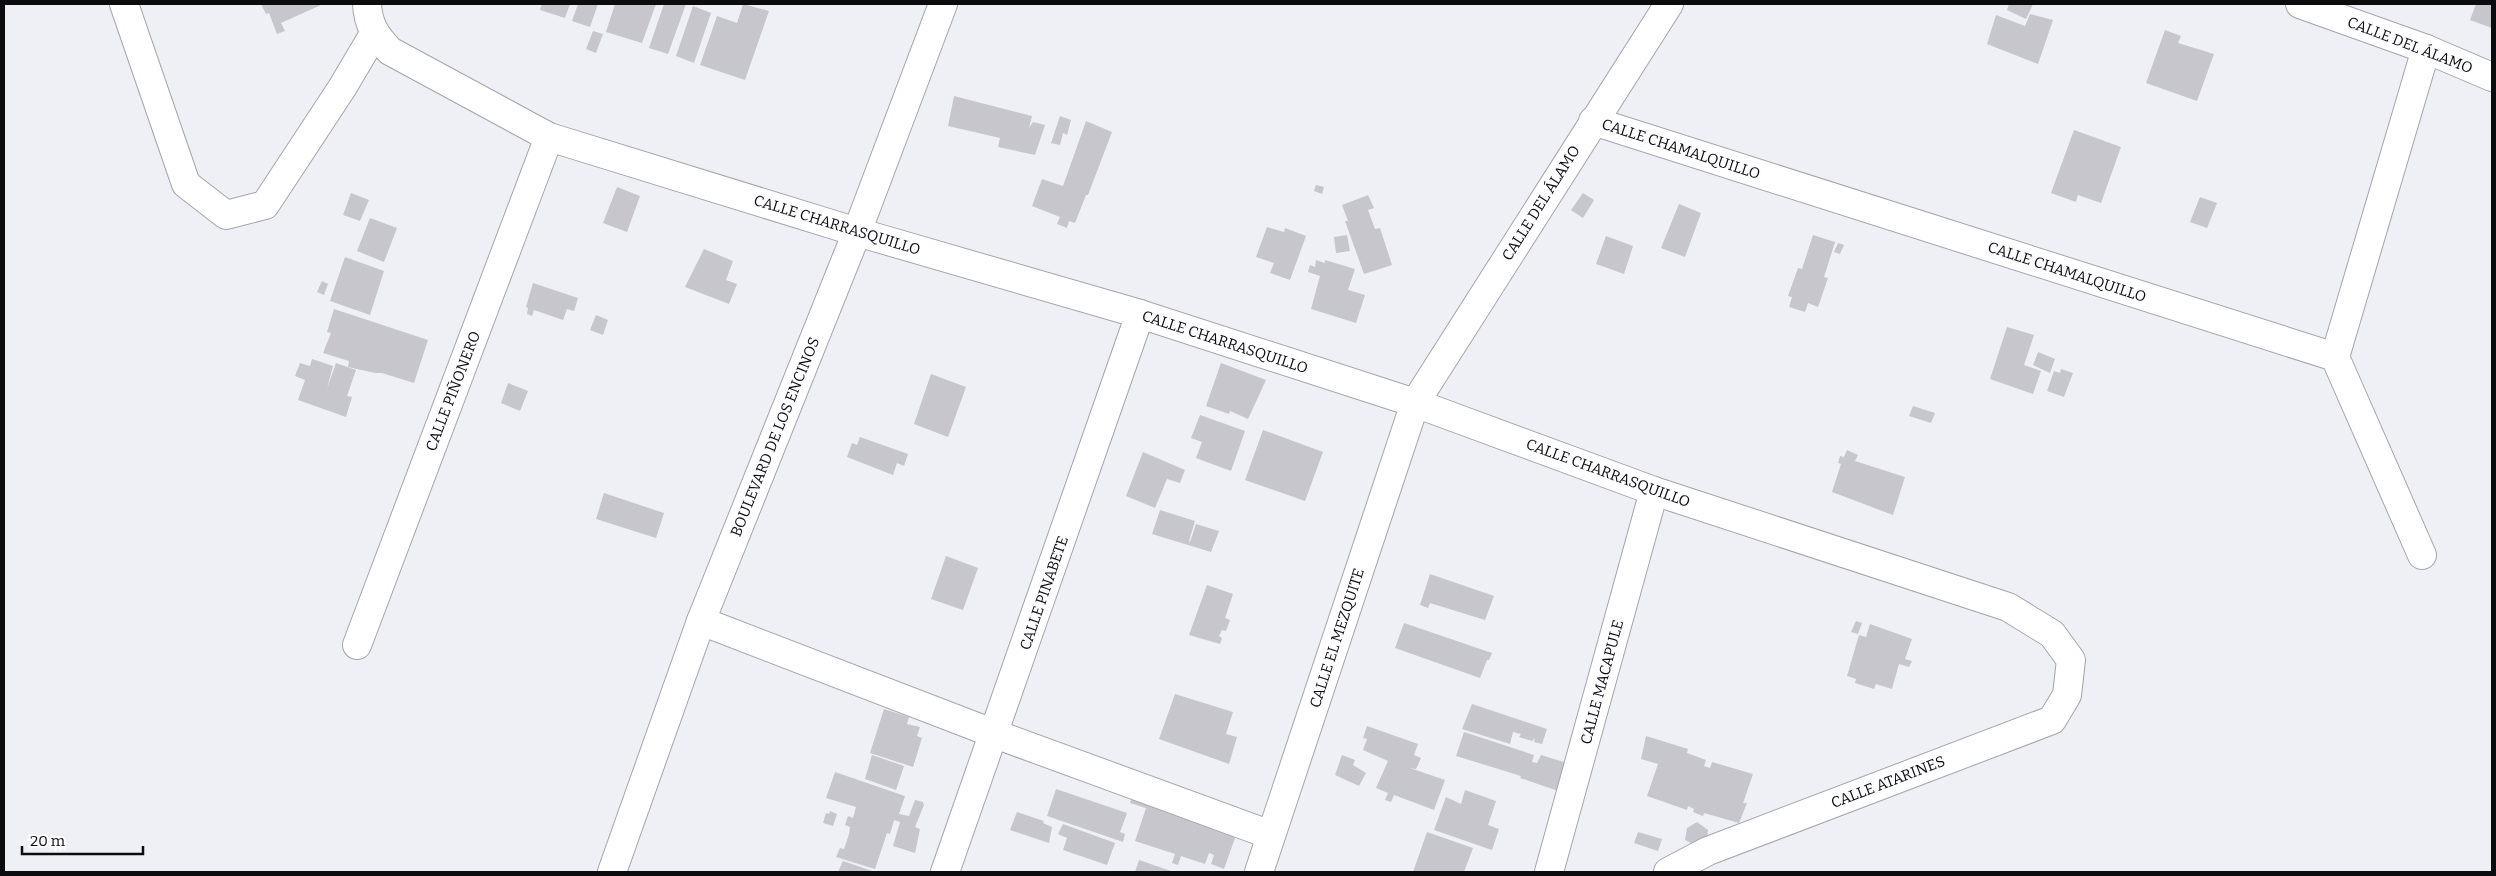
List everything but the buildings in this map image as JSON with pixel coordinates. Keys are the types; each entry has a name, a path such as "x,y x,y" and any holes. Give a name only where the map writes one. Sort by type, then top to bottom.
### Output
{"street":[{"path":"124,4 186,184 226,215 265,205 374,34 368,15 367,4"},
{"name":"BOULEVARD DE LOS ENCINOS","path":"612,872 701,621 857,232 943,4"},
{"name":"CALLE DEL ÁLAMO","path":"1415,403 1668,4"},
{"name":"CALLE DEL ÁLAMO","path":"2300,4 2426,49 2492,77"},
{"name":"CALLE CHARRASQUILLO","path":"374,34 390,51 549,136 857,232 1140,314 1415,403 1654,491 2008,607 2052,634 2070,660"},
{"path":"2422,556 2335,357 2426,49"},
{"name":"CALLE CHAMALQUILLO","path":"1593,121 2335,357"},
{"name":"CALLE PIÑONERO","path":"357,645 549,136"},
{"name":"CALLE PINABETE","path":"945,872 995,734 1140,314"},
{"name":"CALLE EL MEZQUITE","path":"1259,872 1415,403"},
{"name":"CALLE MACAPULE","path":"1549,872 1654,491"},
{"path":"701,621 995,734 1271,835"},
{"name":"CALLE ATARINES","path":"1668,872 1708,851 2052,720 2067,694 2070,660"}]}
